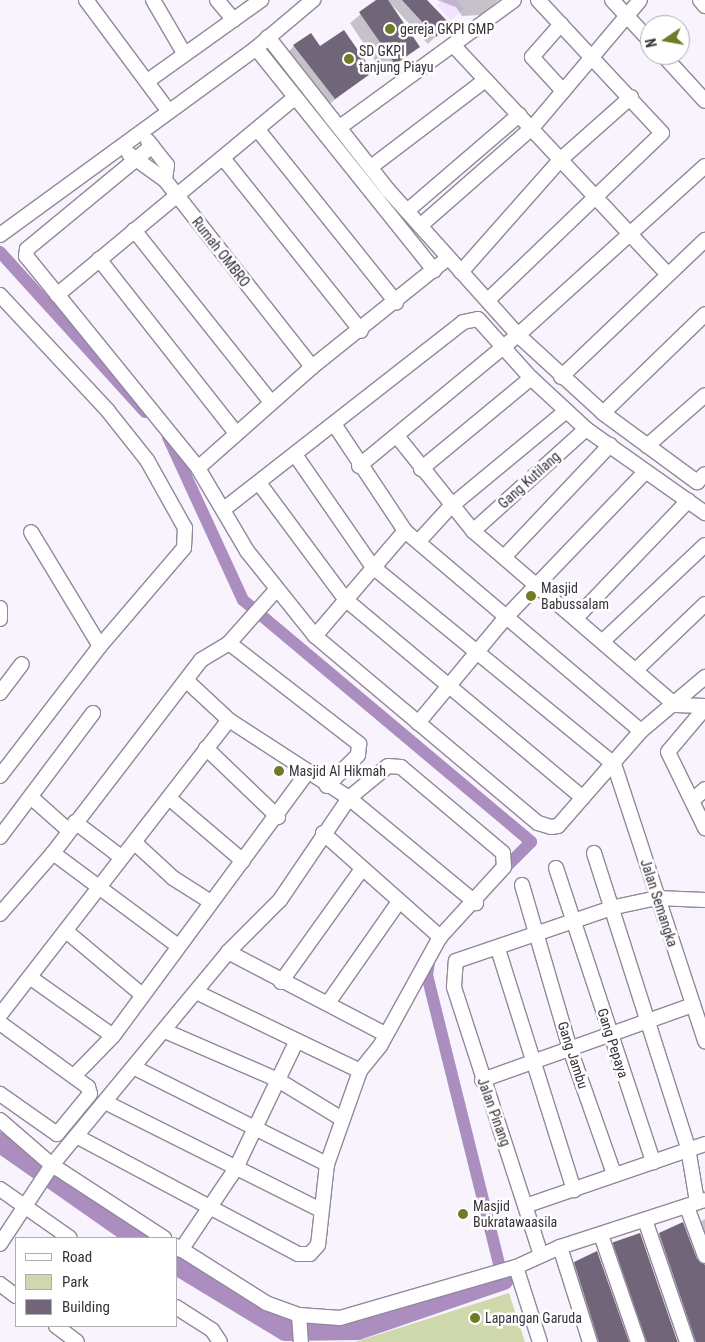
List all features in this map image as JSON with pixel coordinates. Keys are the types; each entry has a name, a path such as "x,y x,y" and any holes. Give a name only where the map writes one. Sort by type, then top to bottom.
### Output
{"street":[{"path":"86,0 168,109"},
{"path":"152,0 184,53"},
{"path":"217,0 234,20"},
{"path":"148,80 261,0"},
{"path":"0,235 123,146 168,109 256,48 313,0"},
{"path":"340,128 514,0"},
{"path":"488,300 593,195 660,136 657,124 594,56 538,0"},
{"path":"612,0 640,30"},
{"path":"420,226 532,128 640,0"},
{"path":"700,0 705,6"},
{"path":"561,24 532,57 563,91"},
{"path":"268,37 447,259 488,300 518,334 603,414 702,482"},
{"path":"454,46 630,232 666,274"},
{"path":"256,48 294,98 434,270"},
{"path":"672,65 705,101"},
{"path":"371,167 485,80"},
{"path":"57,295 176,194 258,130 294,98"},
{"path":"461,272 560,160 631,98"},
{"path":"407,211 519,115"},
{"path":"258,130 396,302"},
{"name":"Rumah OMBRO","path":"141,132 167,165 165,180 312,367"},
{"path":"123,146 134,161 165,180"},
{"path":"152,146 27,250 26,256 198,468 275,590 315,636 538,823 558,826 641,731 675,705 705,678"},
{"path":"223,158 361,332"},
{"path":"359,466 518,334 705,166"},
{"path":"134,230 271,402"},
{"path":"562,377 666,274 705,240"},
{"path":"99,259 235,432"},
{"path":"198,468 235,432 312,367 361,332 447,259"},
{"path":"0,295 108,411 147,460 185,528 184,548 100,646 3,766"},
{"path":"603,414 705,314"},
{"path":"224,509 296,456 334,424 468,320 478,319 531,378 586,429 610,445 644,473 705,513"},
{"path":"421,469 531,378"},
{"path":"647,446 705,395"},
{"name":"Gang Kutilang","path":"419,541 450,507 566,411"},
{"path":"334,424 359,466 405,531 641,731"},
{"name":"Gang Kutilang","path":"474,531 586,429"},
{"path":"397,436 450,507 474,531 576,617 675,705 705,707"},
{"path":"505,556 610,445"},
{"path":"296,456 373,567 478,656 614,764"},
{"path":"418,723 449,686 478,656 506,617 644,473"},
{"path":"259,483 345,599 583,798"},
{"path":"576,617 688,501"},
{"path":"315,636 405,531"},
{"path":"31,532 100,646"},
{"path":"603,641 705,545"},
{"path":"0,914 53,853 72,826 188,682 206,655 229,643 275,590"},
{"path":"636,669 705,604"},
{"path":"0,608 0,619"},
{"path":"229,643 359,744 358,755 327,786"},
{"path":"0,693 22,664"},
{"path":"188,682 229,720 307,773 348,798 476,902"},
{"path":"705,707 668,752 694,799 705,828"},
{"path":"0,837 32,798 93,713"},
{"path":"0,1014 30,978 121,857 135,843 229,720"},
{"path":"206,748 278,817"},
{"name":"Jalan Semangka","path":"614,764 656,898 705,1041"},
{"path":"0,1244 25,1209 50,1168 135,1068 228,952 280,900 348,798 388,766 401,767 503,853 504,867 476,902 440,937 383,1034 380,1046 360,1071 327,1164 319,1210 318,1245 304,1255 207,1206 78,1136"},
{"path":"74,1076 113,1036 141,994 278,817 307,773"},
{"path":"694,799 705,789"},
{"path":"32,798 121,857"},
{"path":"169,798 243,862"},
{"path":"324,833 398,903 440,937"},
{"path":"135,843 173,878 211,902"},
{"path":"594,852 615,907 688,1148 705,1256"},
{"path":"53,853 178,946"},
{"name":"Gang Pepaya","path":"556,868 609,1035 653,1162"},
{"path":"281,982 362,869"},
{"name":"Gang Jambu","path":"522,885 538,934 570,1049 614,1174"},
{"path":"574,1190 498,950 615,907 656,898 705,900"},
{"path":"328,1003 398,903"},
{"path":"66,931 141,994"},
{"name":"Jalan Pinang","path":"498,950 456,961 454,987 482,1080 528,1206 541,1255"},
{"path":"228,952 281,982 328,1003 383,1034"},
{"path":"30,978 113,1036"},
{"path":"196,992 296,1042 360,1071"},
{"path":"482,1080 693,1005"},
{"path":"0,1023 74,1076 90,1094 62,1133 52,1132 0,1094"},
{"path":"165,1031 278,1080 342,1119"},
{"path":"296,1042 236,1168 207,1206 179,1248 266,1304 299,1319 340,1318 504,1271 560,1247 697,1203"},
{"path":"135,1068 327,1164"},
{"path":"105,1102 319,1210"},
{"path":"0,1120 50,1168 162,1237"},
{"path":"528,1206 688,1148 705,1144"},
{"path":"0,1189 25,1209 68,1237"},
{"path":"645,1220 687,1342"},
{"path":"601,1235 638,1342"},
{"path":"560,1247 590,1342"},
{"path":"504,1271 540,1342"},
{"path":"0,1284 15,1295"},
{"path":"178,1308 212,1330 220,1342"},
{"path":"299,1319 301,1342"},
{"path":"57,1327 77,1342"}],"shaded area":[{"path":"443,0 457,0 464,9 451,20 437,5"}],"green space":[{"name":"Lapangan Garuda","path":"509,1293 525,1342 355,1342"}],"building":[{"path":"376,0 388,0 420,47 395,64 359,12"},
{"path":"402,0 427,0 450,24 436,37"},
{"path":"344,30 373,72 335,99 293,45 311,33 320,46"},
{"path":"683,1222 697,1259 705,1265 705,1342 696,1342 659,1233"},
{"path":"640,1233 677,1342 647,1342 613,1242"},
{"path":"597,1251 629,1342 599,1342 574,1262"}],"waterway":[{"path":"0,252 145,412"},
{"path":"168,437 243,600 531,842 499,874"},
{"path":"430,956 427,975 503,1279"},
{"path":"0,1142 136,1237"},
{"path":"178,1265 285,1330 357,1329 503,1279"}],"place":[{"name":"gereja GKPI GMP","path":"390,29"},
{"name":"SD GKPI tanjung Piayu","path":"349,59"},
{"name":"Masjid Babussalam","path":"531,596"},
{"name":"Masjid Al Hikmah","path":"279,771"},
{"name":"Masjid Bukratawaasila","path":"463,1214"},
{"name":"Lapangan Garuda","path":"475,1318"}]}
